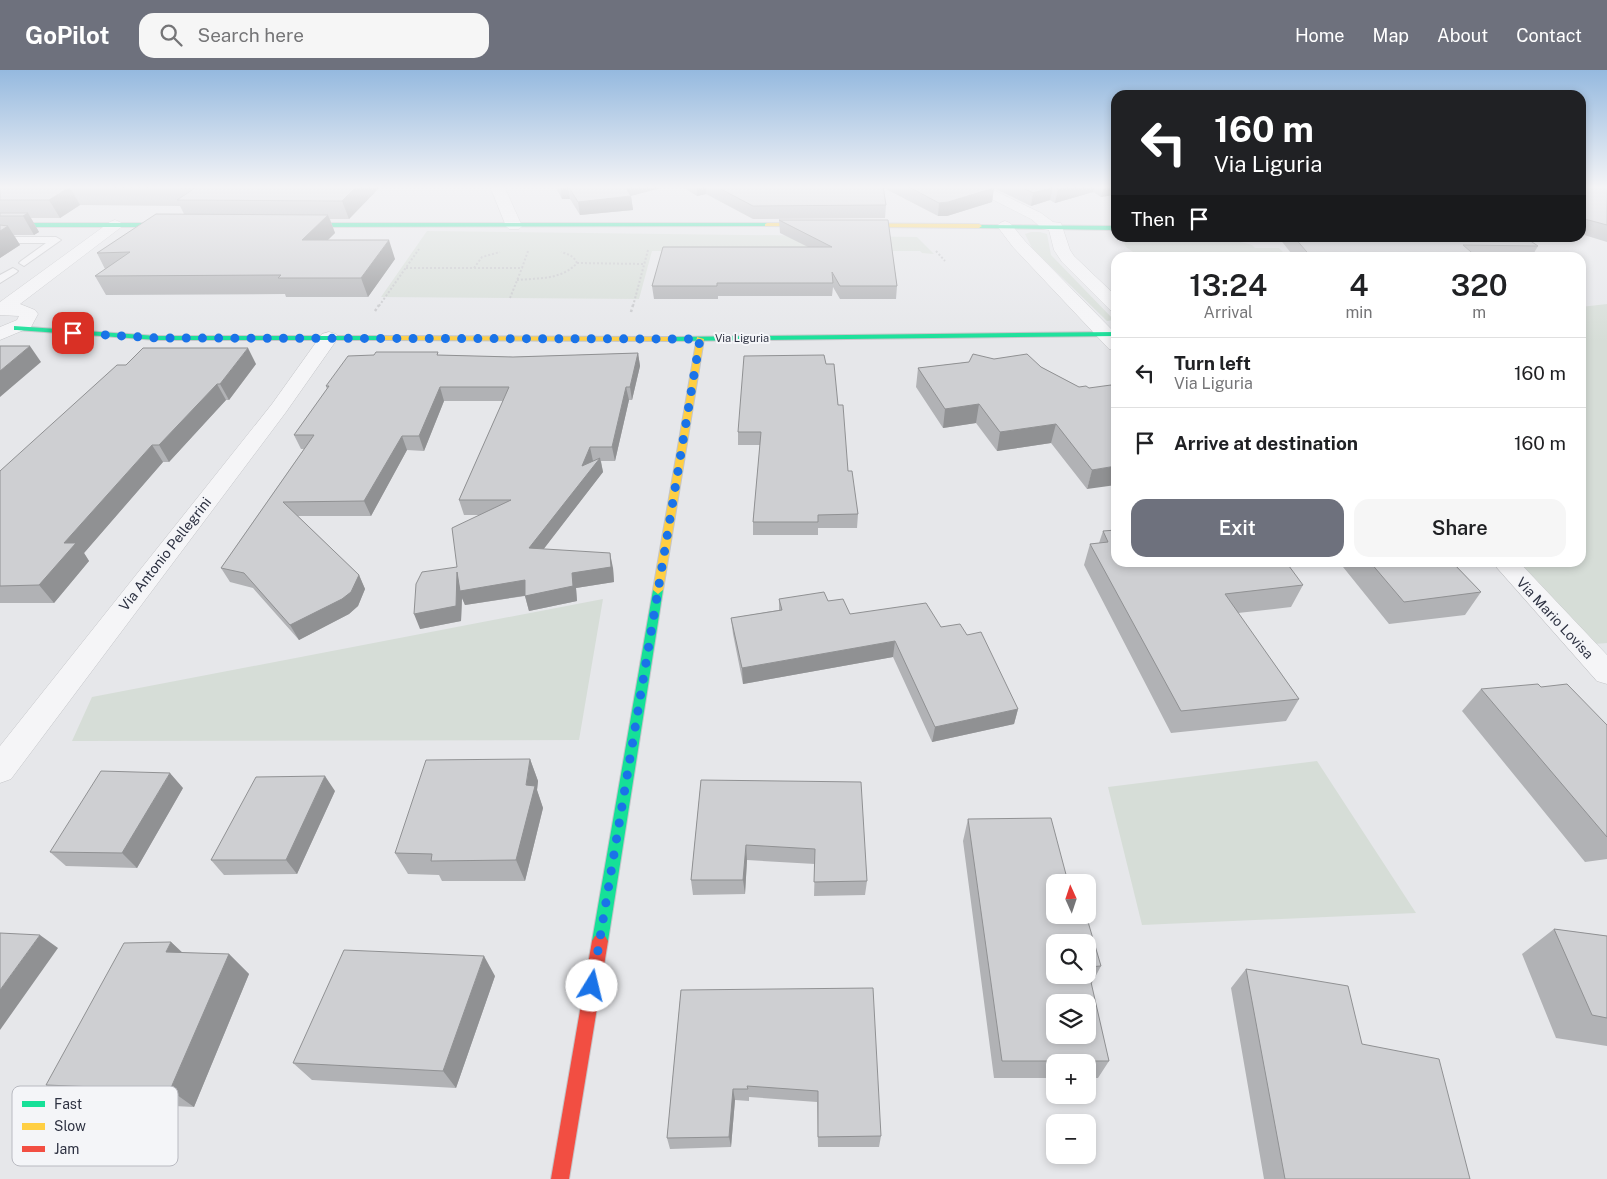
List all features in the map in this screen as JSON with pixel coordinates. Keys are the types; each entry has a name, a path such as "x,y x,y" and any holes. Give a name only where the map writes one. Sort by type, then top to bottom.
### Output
{"street":[{"path":"1,309 98,238"},
{"path":"1014,238 1111,336"},
{"path":"1057,238 1068,259 1111,301"},
{"path":"0,334 25,323 29,314 20,309 1,309"},
{"name":"Via Liguria","path":"17,328 157,338 1111,338"},
{"name":"Via Antonio Pellegrini","path":"0,770 279,408 329,338"},
{"path":"560,1179 700,339"},
{"name":"Via Mario Lovisa","path":"1509,567 1607,674"}],"lane":[{"path":"0,240 56,240 24,263"},
{"path":"0,280 13,271"}],"path":[{"path":"373,315 427,238"},
{"path":"932,247 944,261"},
{"path":"630,317 648,249"},
{"path":"474,268 487,255 507,251"},
{"path":"521,251 536,251"},
{"path":"510,298 528,251"},
{"path":"559,251 572,255 577,263"},
{"path":"517,280 555,276 570,271 577,263 644,264"},
{"path":"406,268 522,268"}],"shaded area":[{"path":"422,238 918,238 934,254 922,253 920,251 652,251 639,299 381,297"},
{"path":"1027,238 1048,238 1051,255 1111,317 1111,320 1107,321 1032,248"},
{"path":"1241,242 1252,245 1255,248 1279,248 1283,252 1133,252 1124,243"},
{"path":"1607,304 1607,643 1594,644 1520,567 1586,567 1586,306"},
{"path":"603,599 579,740 72,741 92,697"},
{"path":"1317,761 1416,913 1142,925 1108,787"}],"building":[{"path":"120,238 304,238 302,240 389,240 361,278 278,278 281,275 95,276 130,252 97,253"},
{"path":"814,238 890,238 897,286 840,286 832,272 833,283 717,283 717,286 652,286 663,247 832,247"},
{"path":"1298,242 1532,242 1538,246 1463,245 1471,252 1307,252"},
{"path":"0,346 30,346 0,371"},
{"path":"143,348 248,348 220,384 217,384 159,445 152,445 64,543 76,543 39,585 0,586 0,471 117,365 126,365"},
{"path":"376,352 438,352 437,355 513,357 638,353 630,387 626,387 612,447 590,447 582,466 600,458 529,548 610,553 611,567 572,573 573,586 525,596 525,580 460,591 457,572 456,606 414,614 416,584 422,572 457,567 452,528 511,500 459,500 509,387 440,387 419,436 402,436 364,501 283,502 359,575 351,592 342,599 290,625 244,573 221,568 314,435 294,435 329,386 326,386 348,356 374,355"},
{"path":"973,354 994,359 1027,354 1041,367 1079,387 1086,386 1089,388 1111,385 1111,467 1092,470 1056,424 1000,432 979,404 945,409 918,368 969,362"},
{"path":"824,355 826,364 834,364 838,405 843,405 848,471 852,471 858,514 818,515 818,522 753,522 761,432 738,432 744,356"},
{"path":"1111,530 1111,567 1290,567 1303,585 1225,594 1299,699 1181,711 1090,544 1108,542 1103,531"},
{"path":"1374,567 1457,567 1481,592 1404,602"},
{"path":"824,592 828,601 843,599 850,614 926,603 941,627 960,624 967,635 981,632 1018,709 935,727 895,641 742,668 731,618 782,610 779,599"},
{"path":"1538,684 1541,687 1567,684 1607,725 1607,837 1481,689"},
{"path":"530,759 526,785 535,786 516,860 431,861 432,854 395,853 426,760"},
{"path":"101,771 170,773 122,853 50,852"},
{"path":"325,776 286,860 211,860 256,777"},
{"path":"701,780 861,782 867,881 814,882 815,849 746,845 743,880 691,880"},
{"path":"1051,818 1066,874 1046,874 1046,924 1089,924 1092,934 1046,934 1046,984 1091,984 1094,994 1046,994 1046,1044 1096,1044 1096,1004 1109,1061 1096,1061 1096,1054 1046,1054 1046,1061 1002,1061 968,819"},
{"path":"1554,929 1607,936 1607,1018 1592,1015"},
{"path":"0,933 40,935 0,990"},
{"path":"171,942 166,952 229,954 172,1086 46,1085 124,943"},
{"path":"1096,949 1101,966 1096,966"},
{"path":"344,950 484,956 443,1071 293,1063"},
{"path":"1246,969 1348,986 1362,1044 1439,1059 1470,1179 1285,1179"},
{"path":"873,988 881,1136 818,1137 818,1091 747,1086 748,1089 733,1089 729,1137 667,1138 681,990"}],"traffic: fast":[{"path":"17,328 157,338 383,338"},
{"path":"670,339 1111,334"},
{"path":"600,941 658,590"}],"traffic: slow":[{"path":"383,338 670,339"},
{"path":"658,590 700,339"}],"traffic: jam":[{"path":"560,1179 600,941"}],"route":[{"path":"73,333 157,338 612,337 700,339 592,986"}]}
